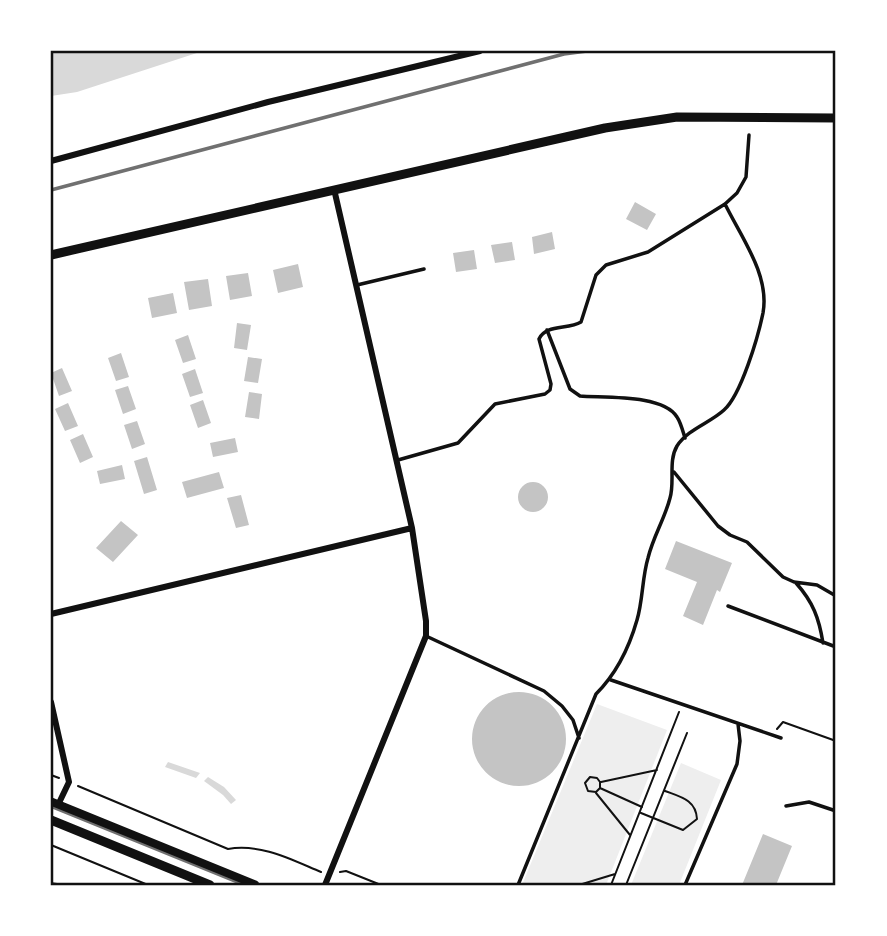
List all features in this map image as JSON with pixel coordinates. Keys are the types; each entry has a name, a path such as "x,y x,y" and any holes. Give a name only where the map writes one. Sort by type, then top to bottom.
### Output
{"main road":[{"path":"51,255 605,128 677,117 836,118"},
{"path":"54,804 255,885"},
{"path":"51,820 210,885"}],"street":[{"path":"51,161 268,102 480,51"},
{"path":"325,885 426,636 425,608 412,528 334,189"},
{"path":"51,614 412,528"},
{"path":"51,702 68,782 54,804"}],"lane":[{"path":"396,461 457,443 495,404 545,394 551,390 539,340 541,334 580,322 596,275 606,265 648,252 725,204 742,187 746,177 749,135"},
{"path":"517,885 596,694 611,680 637,620 648,558 670,498 673,459 677,446 723,411 733,400 763,312 764,292 761,276 725,204"},
{"path":"355,285 424,269"},
{"path":"548,330 570,389 574,393 580,396 646,400 664,406 677,417 685,438"},
{"path":"673,470 718,526 747,542 783,577 794,582 817,585 836,596"},
{"path":"794,582 810,599 816,611 823,643"},
{"path":"728,606 836,647"},
{"path":"426,636 544,691 562,706 573,720 579,738"},
{"path":"611,680 781,738"},
{"path":"685,885 737,764 740,741 738,724"},
{"path":"786,806 809,802 836,811"},
{"path":"51,884 59,885"}],"path":[{"path":"611,885 682,704"},
{"path":"772,735 783,722 836,741"},
{"path":"626,885 687,733"},
{"path":"600,782 657,770"},
{"path":"51,775 228,849 242,847 272,853 323,873 346,871 381,885"},
{"path":"596,792 600,788 600,782 597,778 590,777 585,783 588,791 596,792 631,836"},
{"path":"600,788 643,807"},
{"path":"640,813 683,830 696,819 696,808 691,802 665,790"},
{"path":"51,845 148,885"},
{"path":"579,885 615,874"},
{"path":"548,885 555,885"}],"shaded area":[{"path":"51,51 203,51 77,92 51,96"},
{"path":"597,704 667,730 606,885 522,885"},
{"path":"168,762 200,773 196,778 165,767"},
{"path":"681,763 721,780 679,885 631,885"},
{"path":"208,777 224,787 236,800 231,804 204,781"}],"building":[{"path":"635,202 656,214 647,230 626,219"},
{"path":"552,232 555,249 534,254 532,237"},
{"path":"512,242 515,260 495,263 491,245"},
{"path":"474,250 477,269 456,272 453,253"},
{"path":"298,264 303,287 278,293 273,270"},
{"path":"248,273 252,296 230,300 226,276"},
{"path":"208,279 212,306 189,310 184,282"},
{"path":"173,293 177,313 152,318 148,298"},
{"path":"237,323 251,325 247,350 234,348"},
{"path":"188,335 196,359 183,363 175,340"},
{"path":"121,353 129,377 116,381 108,358"},
{"path":"248,357 262,359 258,383 244,381"},
{"path":"62,368 72,391 59,396 51,373"},
{"path":"195,369 203,393 190,397 182,374"},
{"path":"128,386 136,409 123,414 115,390"},
{"path":"249,392 262,394 259,419 245,417"},
{"path":"203,400 211,423 198,428 190,405"},
{"path":"68,403 78,426 65,431 55,409"},
{"path":"137,421 145,444 132,449 124,425"},
{"path":"83,434 93,457 80,463 70,440"},
{"path":"235,438 238,452 213,457 210,443"},
{"path":"147,457 157,490 144,494 134,461"},
{"path":"122,465 125,479 100,484 97,471"},
{"path":"219,472 224,488 187,498 182,482"},
{"path":"533,482 544,486 548,497 544,508 533,512 522,508 518,497 522,486"},
{"path":"241,495 249,525 236,528 227,498"},
{"path":"121,521 138,535 113,562 96,548"},
{"path":"676,541 732,563 720,592 717,590 703,625 683,616 697,582 665,569"},
{"path":"519,692 537,696 552,706 562,721 566,739 562,757 552,772 537,782 519,786 501,782 486,772 476,757 472,739 476,721 486,706 501,696"},
{"path":"763,834 792,846 776,885 742,885"}],"tram line":[{"path":"51,807 243,885"}],"railway":[{"path":"51,190 564,54 587,51"}]}
